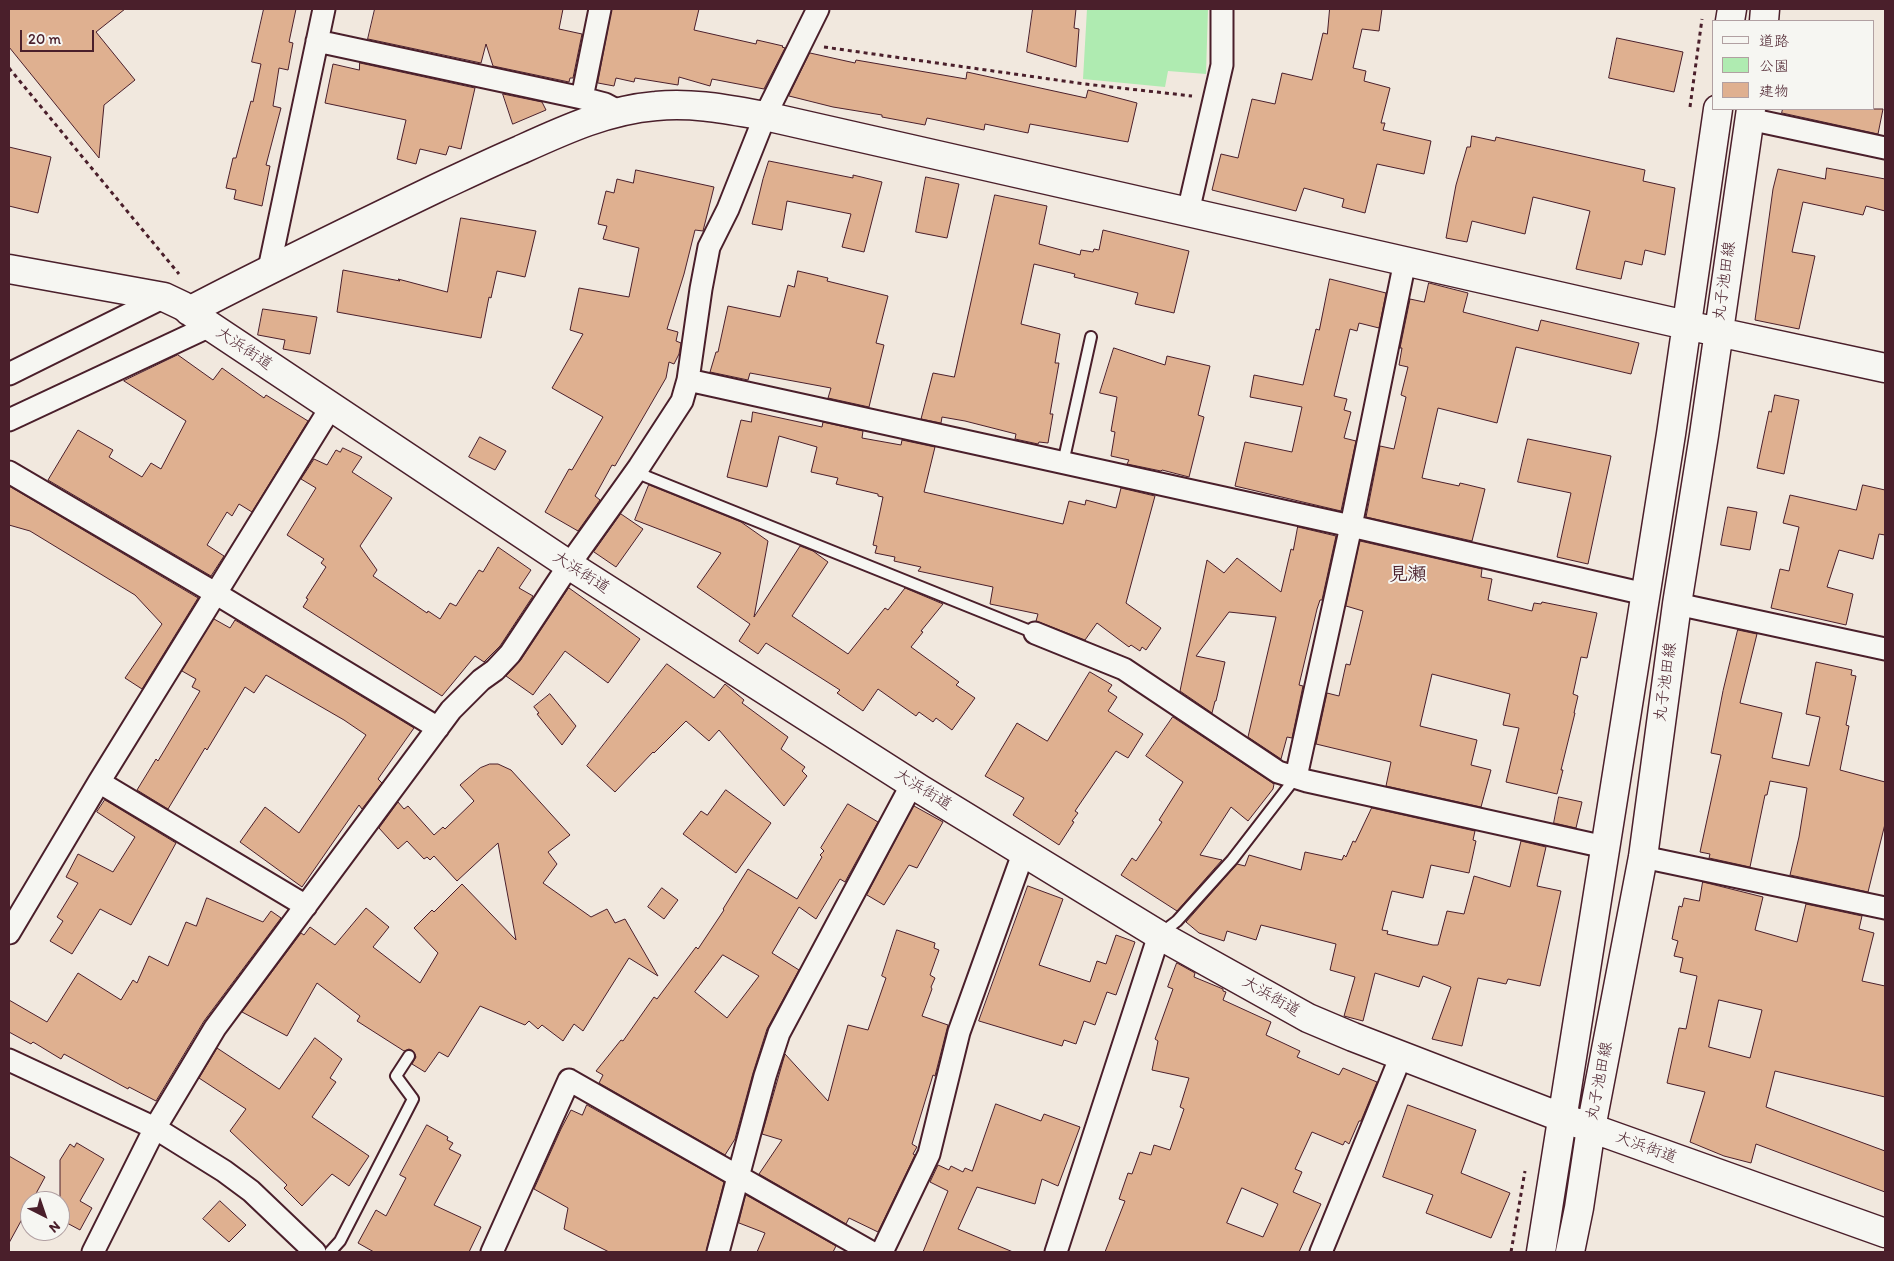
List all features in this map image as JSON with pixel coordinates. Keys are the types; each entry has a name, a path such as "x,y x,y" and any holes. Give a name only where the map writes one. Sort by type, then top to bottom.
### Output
{"street":[{"path":"269,269 324,9"},
{"path":"582,98 600,9"},
{"path":"94,1252 155,1128 215,1028 451,710 510,654 682,401 688,380 709,247 728,209 766,116 818,9"},
{"path":"1188,212 1222,64 1222,9"},
{"path":"317,40 582,98 605,104 620,112"},
{"path":"9,420 200,318 269,269 539,141 596,118 620,112 658,106 687,105 766,116 1686,325 1885,368"},
{"name":"丸子池田線","path":"1541,1252 1645,594 1718,110"},
{"path":"1750,114 1885,148"},
{"name":"丸子池田線","path":"1570,1252 1579,1208 1591,1128 1642,857 1677,604 1704,435 1750,114"},
{"path":"1296,777 1351,526 1405,261"},
{"name":"大浜街道","path":"9,269 172,286 200,318 569,565 912,784 1160,935 1308,1018 1563,1118 1885,1233"},
{"path":"9,374 172,286"},
{"path":"688,380 1351,526 1645,594"},
{"path":"9,933 99,782 331,407"},
{"path":"9,472 215,593 438,728"},
{"path":"1677,604 1885,648"},
{"path":"1035,633 1124,669 1278,772 1605,847"},
{"path":"99,782 306,906"},
{"path":"718,1252 740,1176 765,1076 779,1033 912,784"},
{"path":"882,1252 929,1154 960,1032 1024,851"},
{"path":"1642,857 1885,908"},
{"path":"1056,1252 1160,935"},
{"path":"1321,1252 1401,1056"},
{"path":"9,1060 155,1128 224,1171 251,1191 315,1252"},
{"path":"492,1252 569,1080 871,1252"}],"lane":[{"path":"1063,463 1091,337"},
{"path":"635,472 1035,633"},
{"path":"1160,935 1177,921 1214,881 1296,777"},
{"path":"330,1252 340,1242 414,1098 396,1076 409,1056"}],"path":[{"path":"800,44 1085,84 1215,98"},
{"path":"9,68 172,286"}],"green space":[{"path":"1087,9 1208,9 1206,74 1168,71 1165,87 1083,79"}],"building":[{"path":"9,9 125,9 96,32 135,80 104,105 99,158 9,47"},
{"path":"264,9 296,9 289,42 293,43 288,70 279,68 273,106 281,108 266,165 270,166 262,206 234,199 236,190 226,188 233,158 236,158 251,101 253,102 261,64 252,62"},
{"path":"375,9 563,9 559,29 582,34 573,78 570,78 569,82 493,66 486,44 481,63 368,39"},
{"path":"612,9 699,9 694,30 756,44 757,40 785,48 764,89 712,79 710,86 679,77 678,85 635,78 634,82 616,78 614,86 598,83"},
{"path":"1033,9 1076,9 1074,28 1079,29 1076,67 1027,52"},
{"path":"1330,9 1382,9 1379,31 1362,29 1353,68 1366,71 1364,81 1390,88 1381,123 1385,123 1383,130 1431,141 1424,174 1377,164 1365,213 1342,207 1344,199 1304,188 1296,211 1212,190 1221,154 1238,158 1252,99 1275,104 1282,73 1312,80 1323,33 1327,34"},
{"path":"1617,38 1683,52 1674,92 1609,78"},
{"path":"810,53 855,63 856,60 966,79 967,72 1086,98 1088,90 1137,103 1128,142 1030,124 1028,133 985,124 984,130 927,118 925,125 882,117 882,115 833,107 789,96"},
{"path":"360,63 475,88 461,149 449,146 446,155 420,149 416,164 397,159 406,120 325,103 333,64 359,70"},
{"path":"503,94 542,102 546,110 513,124"},
{"path":"1883,109 1878,134 1782,113 1783,110"},
{"path":"1472,136 1495,141 1496,137 1645,170 1643,181 1675,188 1665,255 1645,250 1642,265 1625,261 1621,279 1576,269 1590,211 1533,197 1525,234 1472,221 1467,242 1446,238 1456,185 1467,147 1470,147"},
{"path":"9,147 51,157 38,213 9,206"},
{"path":"769,161 853,178 853,175 882,182 864,252 842,247 851,214 787,201 782,230 752,224"},
{"path":"1827,168 1885,179 1885,211 1866,206 1863,215 1803,202 1792,252 1815,256 1799,329 1755,320 1773,189 1778,169 1825,179"},
{"path":"636,170 714,187 703,231 695,230 667,329 678,332 676,341 681,343 679,354 674,364 669,362 666,378 615,466 612,465 595,496 600,500 578,531 545,512 569,469 572,470 603,417 552,388 583,334 570,330 579,288 629,297 639,248 603,239 607,226 598,224 606,191 614,193 617,179 633,183"},
{"path":"926,177 959,184 947,238 916,232"},
{"path":"995,195 1047,206 1039,244 1080,255 1081,250 1093,252 1094,249 1099,250 1103,230 1189,251 1174,313 1135,304 1138,293 1074,277 1075,274 1034,264 1021,324 1060,334 1055,363 1059,363 1050,414 1053,414 1048,443 1039,442 1038,444 1015,439 1016,434 965,421 942,417 941,423 921,419 933,373 954,377"},
{"path":"461,218 536,231 525,277 497,271 491,298 489,297 481,338 337,312 343,270 400,281 398,279 447,292"},
{"path":"798,271 828,278 827,281 888,296 876,343 884,345 869,407 828,398 831,388 750,373 748,380 710,372 716,352 718,352 728,306 780,317 788,285 794,287"},
{"path":"1330,279 1386,293 1379,328 1359,323 1357,331 1350,329 1334,396 1347,399 1344,410 1351,412 1344,438 1356,441 1341,511 1235,486 1245,442 1292,452 1302,407 1250,397 1254,375 1303,385 1316,329 1319,330"},
{"path":"1429,283 1468,293 1463,312 1538,331 1541,320 1639,343 1631,374 1516,347 1497,423 1438,408 1422,478 1459,486 1460,483 1485,489 1472,541 1366,517 1380,446 1394,449 1406,397 1401,395 1408,367 1399,365 1402,348 1400,348 1410,299 1424,302"},
{"path":"263,309 317,317 310,354 283,349 285,340 258,335"},
{"path":"1114,348 1165,365 1167,356 1210,366 1198,415 1204,417 1189,477 1127,464 1129,460 1111,456 1115,432 1111,431 1117,397 1100,393"},
{"path":"178,355 213,380 222,368 264,398 266,395 308,421 252,512 239,504 232,516 227,512 207,545 224,556 211,576 48,480 78,430 113,450 109,457 142,477 151,463 161,469 186,421 124,381"},
{"path":"1775,395 1799,400 1784,474 1757,468 1769,411 1771,412"},
{"path":"753,412 822,427 823,422 863,431 862,438 901,445 902,440 935,447 924,492 1063,524 1069,501 1085,505 1086,500 1116,508 1121,488 1155,496 1126,603 1161,628 1146,650 1142,647 1140,651 1131,645 1129,647 1097,623 1085,640 1036,621 1038,614 990,604 993,587 918,571 921,567 894,561 895,557 875,553 877,546 873,545 883,497 878,496 878,494 836,484 838,478 811,472 817,447 779,436 767,487 727,477 741,420 751,422"},
{"path":"480,437 506,451 495,470 469,457"},
{"path":"1528,439 1611,456 1588,564 1557,557 1571,493 1518,482"},
{"path":"343,448 362,457 352,472 392,498 360,546 377,570 373,576 427,613 428,611 440,619 450,603 456,606 479,570 483,572 498,547 531,570 519,588 533,596 500,646 484,662 475,656 442,696 303,607 308,599 306,598 326,567 321,563 324,559 287,535 316,488 301,479 314,459 327,465 336,450 340,452"},
{"path":"649,485 741,522 768,541 754,617 800,546 813,551 828,562 792,616 848,654 885,608 888,610 905,588 943,604 921,631 923,632 911,647 959,682 956,685 975,698 952,730 936,718 933,722 919,712 916,716 878,689 863,711 837,693 840,690 766,643 758,654 739,641 750,624 697,587 721,553 635,520"},
{"path":"1863,485 1885,490 1885,535 1879,534 1873,559 1839,550 1827,587 1853,594 1846,625 1771,608 1780,569 1789,571 1799,527 1783,523 1790,495 1856,510"},
{"path":"9,486 198,598 142,689 125,678 162,624 135,595 30,531 9,525"},
{"path":"1728,507 1757,512 1750,550 1721,545"},
{"path":"621,514 643,529 616,567 594,552"},
{"path":"1298,527 1336,536 1322,600 1320,600 1317,609 1299,685 1303,686 1292,738 1287,737 1281,759 1248,737 1276,617 1229,612 1196,656 1225,662 1212,713 1180,691 1207,560 1224,573 1237,558 1281,592"},
{"path":"1360,541 1482,569 1481,577 1492,579 1488,600 1532,611 1534,603 1541,604 1542,602 1597,613 1587,658 1581,657 1573,694 1578,696 1557,794 1506,782 1519,728 1503,725 1510,694 1432,674 1420,726 1477,740 1471,765 1491,770 1481,807 1386,786 1391,762 1316,744 1327,693 1339,696 1346,664 1350,665 1363,611 1346,606"},
{"path":"569,588 640,639 608,683 565,651 533,695 506,676 520,661"},
{"path":"214,619 230,628 235,620 414,728 378,779 382,783 362,809 359,805 302,887 240,842 265,807 299,833 366,735 344,720 266,675 254,693 245,687 168,809 137,790 156,759 158,761 200,691 192,687 196,679 182,671"},
{"path":"1738,630 1757,634 1740,703 1782,713 1772,758 1809,766 1820,717 1806,714 1816,662 1852,670 1851,675 1856,676 1846,725 1849,726 1840,770 1885,782 1885,824 1868,892 1790,875 1799,837 1807,788 1770,781 1767,795 1765,795 1750,867 1709,858 1710,854 1700,852 1721,755 1711,753 1723,691"},
{"path":"667,664 714,698 725,684 744,700 742,703 788,737 781,749 805,767 802,771 807,776 784,806 719,730 709,741 686,721 615,792 587,766"},
{"path":"1090,672 1112,685 1108,691 1117,697 1108,711 1143,734 1128,758 1116,751 1075,811 1078,813 1072,821 1074,822 1059,845 1013,815 1024,798 985,776 1017,723 1047,741"},
{"path":"550,694 576,726 562,745 537,714 539,713 534,707"},
{"path":"1173,717 1274,784 1273,789 1248,821 1231,807 1200,855 1222,860 1177,911 1121,875 1132,858 1136,861 1162,822 1159,820 1183,782 1146,756"},
{"path":"490,764 498,764 511,770 570,835 548,852 557,864 543,883 591,917 607,909 615,923 625,919 658,976 629,958 583,1031 574,1024 563,1041 542,1025 538,1029 529,1021 525,1025 480,1006 448,1057 439,1052 425,1072 412,1064 416,1057 413,1051 409,1049 404,1051 357,1021 360,1016 317,983 287,1036 242,1012 301,933 304,935 310,927 335,945 366,908 389,927 373,947 420,983 438,953 414,928 432,910 434,912 462,884 516,940 498,843 457,881 434,856 430,860 427,857 424,859 407,841 398,849 379,828 398,802 404,809 408,806 434,835 443,827 445,829 474,801 460,785 480,768"},
{"path":"726,790 771,823 736,873 683,834 701,811 707,815"},
{"path":"1559,797 1582,802 1576,828 1554,823"},
{"path":"105,800 176,843 131,925 100,909 72,954 50,941 63,921 57,917 78,883 66,877 78,854 113,872 135,837 97,812"},
{"path":"848,804 878,822 845,882 840,879 816,919 799,907 772,953 799,970 767,1029 735,1139 725,1155 599,1083 603,1075 596,1071 621,1040 623,1041 654,997 657,999 696,947 698,949 748,869 797,899 822,857 820,855 824,851 821,848","holes":["723,955 759,976 727,1018 695,992"]},
{"path":"914,806 943,822 917,868 909,865 884,905 867,895"},
{"path":"1372,808 1475,831 1473,840 1476,841 1469,873 1431,865 1423,898 1392,891 1382,930 1388,931 1387,934 1433,945 1438,945 1447,911 1464,914 1474,876 1510,887 1521,841 1546,847 1537,886 1561,891 1540,986 1508,979 1506,984 1478,978 1462,1046 1432,1039 1451,987 1423,976 1419,987 1375,973 1363,1021 1344,1016 1355,977 1330,970 1336,944 1261,925 1256,940 1227,931 1224,941 1199,933 1186,922 1237,864 1245,866 1249,855 1301,870 1305,852 1342,860 1344,855 1346,857 1353,841 1355,842"},
{"path":"1703,882 1763,897 1755,930 1797,942 1806,904 1862,916 1859,929 1874,933 1862,981 1885,986 1885,1097 1775,1071 1766,1107 1885,1151 1885,1192 1756,1144 1751,1163 1724,1156 1690,1142 1705,1092 1667,1083 1679,1028 1686,1029 1697,976 1680,972 1683,958 1674,956 1678,941 1672,939 1679,906 1682,907 1684,898 1699,901","holes":["1719,1000 1762,1010 1750,1058 1709,1047"]},
{"path":"1028,886 1063,899 1039,965 1090,982 1097,961 1106,964 1116,935 1135,942 1116,995 1107,992 1095,1025 1084,1021 1076,1044 1064,1040 1062,1046 979,1021"},
{"path":"662,888 678,900 664,919 648,907"},
{"path":"207,898 263,922 271,911 281,918 204,1021 156,1101 129,1087 128,1089 64,1054 61,1059 33,1042 31,1044 9,1032 9,1000 47,1022 78,973 121,1000 133,980 137,983 149,956 168,966 186,922 196,926"},
{"path":"897,930 935,943 934,948 939,950 930,975 935,978 922,1016 948,1025 935,1076 933,1075 912,1144 917,1147 913,1154 915,1155 878,1232 849,1218 846,1224 759,1174 782,1140 762,1134 785,1054 828,1101 848,1025 868,1030 886,978 882,976"},
{"path":"1177,963 1195,973 1194,977 1223,989 1226,992 1223,1000 1271,1022 1266,1035 1300,1051 1297,1057 1339,1075 1343,1068 1377,1082 1349,1144 1345,1141 1343,1145 1312,1132 1295,1169 1302,1172 1293,1192 1321,1204 1299,1252 1105,1252 1125,1201 1119,1199 1128,1173 1132,1174 1140,1152 1151,1155 1154,1145 1170,1150 1184,1109 1180,1107 1189,1078 1152,1070 1158,1041 1155,1039 1173,989 1168,987","holes":["1242,1188 1278,1204 1263,1237 1227,1223"]},
{"path":"315,1038 342,1059 330,1078 336,1082 312,1117 369,1156 349,1186 332,1174 302,1206 284,1188 287,1185 230,1131 246,1109 199,1078 217,1048 279,1089"},
{"path":"996,1104 1041,1121 1044,1114 1080,1127 1058,1186 1042,1179 1035,1204 977,1187 958,1229 1013,1252 923,1252 948,1191 930,1182 938,1165 949,1170 951,1166 963,1172 965,1168 972,1171"},
{"path":"587,1105 724,1182 706,1252 609,1252 564,1229 568,1208 534,1189 571,1110 582,1115"},
{"path":"1408,1105 1476,1130 1461,1173 1510,1193 1491,1238 1426,1213 1433,1195 1383,1177"},
{"path":"427,1125 448,1137 447,1140 453,1143 449,1149 461,1155 434,1205 481,1227 469,1252 374,1252 358,1243 376,1210 386,1216 406,1178 400,1175"},
{"path":"77,1143 104,1159 80,1201 92,1208 80,1230 70,1225 70,1191 60,1191 60,1160 70,1144 74,1147"},
{"path":"9,1156 45,1177 37,1191 20,1191 20,1223 9,1243"},
{"path":"746,1195 836,1246 833,1252 757,1252 765,1233 739,1223"},
{"path":"220,1201 246,1225 229,1242 203,1219"}],"district":[{"name":"見瀬","path":"1408,575"}]}
